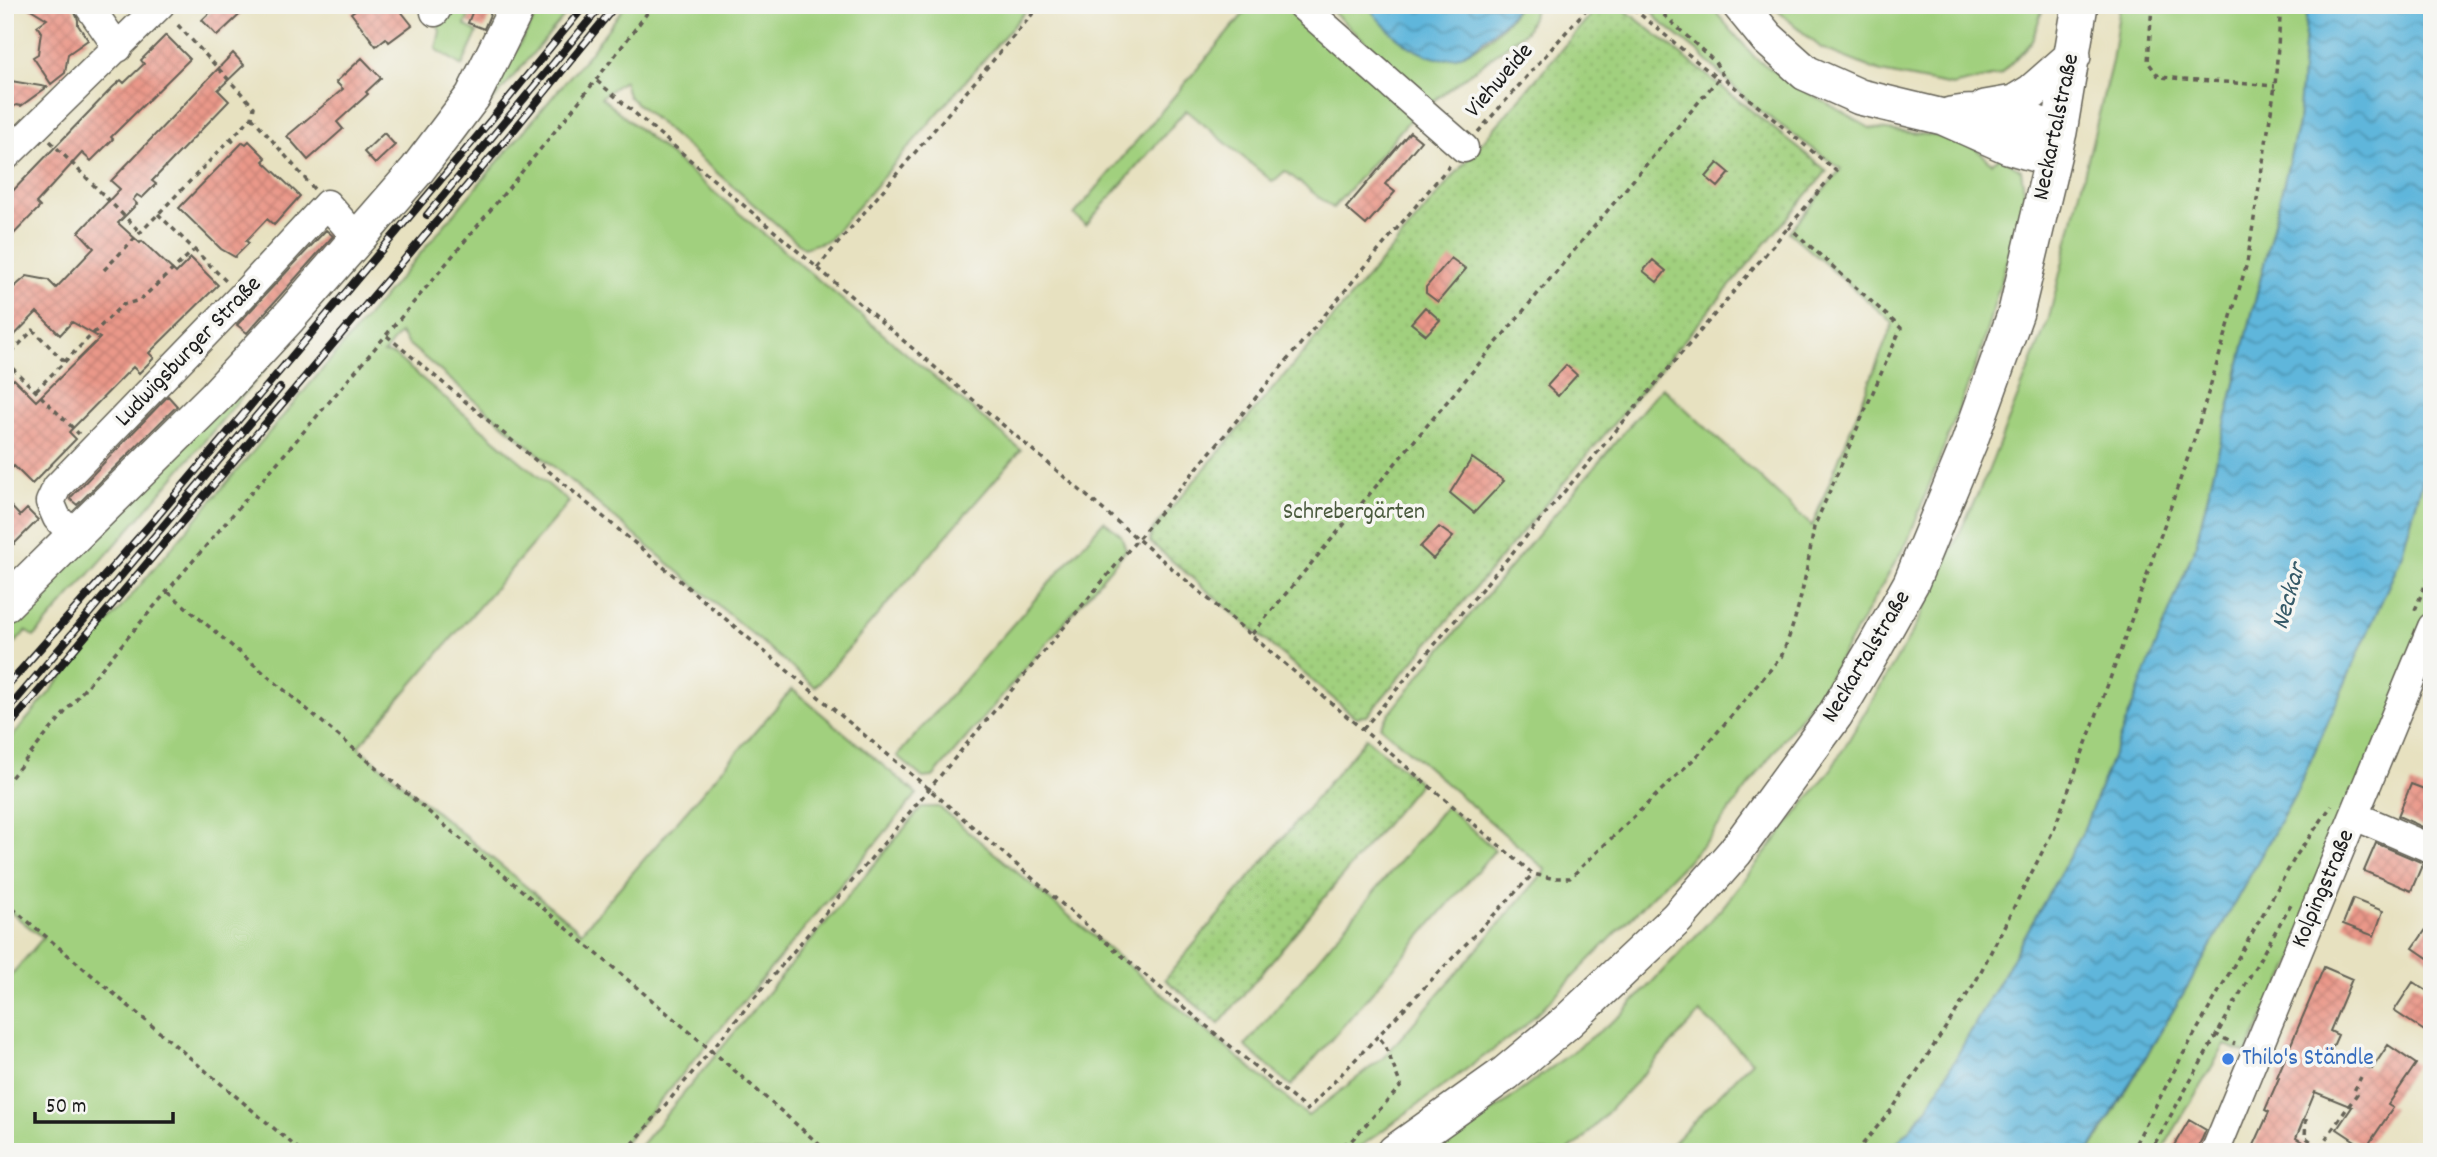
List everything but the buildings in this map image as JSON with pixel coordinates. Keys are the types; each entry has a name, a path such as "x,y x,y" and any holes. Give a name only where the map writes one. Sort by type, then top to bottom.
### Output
{"main road":[{"name":"Ludwigsburger Straße","path":"5,604 216,396 417,170 473,96 518,5"},
{"path":"1740,5 1767,38 1806,73 1860,97 1957,114 2014,103 2032,92 2073,56"},
{"name":"Neckartalstraße","path":"1395,1152 1506,1073 1568,1021 1677,918 1735,852 1835,715 1911,583 1969,443 2016,312 2055,146 2080,5"},
{"path":"1957,114 2008,146 2055,146"}],"street":[{"path":"88,5 118,48"},
{"path":"5,157 160,5"},
{"path":"1301,5 1464,148"},
{"path":"327,204 357,238"},
{"name":"Ludwigsburger Straße","path":"75,536 57,518 50,502 57,487 327,204"},
{"name":"Kolpingstraße","path":"2215,1152 2343,811 2430,638"},
{"path":"2343,811 2432,849"}],"path":[{"path":"104,270 252,117 254,107 160,5"},
{"path":"5,785 387,336 597,80 653,5"},
{"path":"817,268 1040,5"},
{"name":"Viehweide","path":"626,1152 1464,148 1590,5"},
{"path":"1629,5 1718,79 1725,79"},
{"path":"1363,729 1836,172 1725,79 1715,62 1653,5"},
{"path":"2152,5 2148,62 2159,78 2275,86"},
{"path":"1856,1152 1894,1108 1976,981 2054,829 2120,652 2207,397 2247,263 2275,86 2281,5"},
{"path":"1252,634 1718,79"},
{"path":"597,80 1533,874 1550,878 1570,878 1699,754 1781,657 1789,638 1814,527 1901,328 1789,227"},
{"path":"252,117 327,204"},
{"path":"36,126 139,232"},
{"path":"230,139 237,145"},
{"path":"158,214 242,296"},
{"path":"36,390 122,305 140,300 193,251"},
{"path":"5,369 8,356 33,330 65,362"},
{"path":"387,336 929,789 1114,949 1307,1110 1533,874"},
{"path":"7,363 95,450"},
{"path":"168,592 828,1152"},
{"path":"2324,828 2343,811"},
{"path":"2131,1152 2295,856 2343,811"},
{"path":"2150,1152 2294,899"},
{"path":"5,902 302,1152"},
{"path":"1324,1152 1351,1141 1401,1086 1385,1045 1377,1035"},
{"path":"2320,1147 2357,1094 2354,1091 2361,1077"},
{"path":"2306,1119 2305,1138 2326,1152"}],"green space":[{"path":"445,5 473,5 465,25 477,33 462,66 436,49 440,31 436,21"},
{"path":"540,5 574,5 145,511 34,637 26,631 5,654 5,624 175,455 480,112"},
{"path":"626,5 1031,5 829,240 804,248 628,96 624,81 601,97 1021,450 815,687 407,343 400,333 384,353 394,355 569,502 358,747 581,932 792,689 917,794 617,1152 5,1152 5,982 43,938 5,908 5,745 588,55"},
{"path":"1251,5 1289,5 1415,114 1333,208 1285,171 1273,182 1186,110 1086,225 1074,215"},
{"path":"1325,5 1368,5 1387,28 1406,44 1425,54 1444,57 1463,54 1482,44 1501,28 1520,5 1537,5 1526,31 1432,102"},
{"name":"Schrebergärten","path":"1599,5 1619,5 1827,171 1367,716 1355,717 1150,542 1151,532"},
{"path":"1648,5 1712,5 1756,59 1802,89 1870,128 1937,136 1975,148 1992,163 2001,157 2021,170 2025,196 1980,354 1908,540 1826,683 1709,838 1524,1027 1353,1152 635,1152 922,807 939,807 1308,1116 1384,1057 1546,870 1380,726 1432,660 1662,387 1812,526 1893,323 1789,232 1841,169 1751,104 1697,51 1659,21"},
{"path":"1771,5 2044,5 2032,41 2000,75 1952,86 1881,72 1821,48"},
{"path":"2120,5 2307,5 2298,124 2196,544 2082,836 1927,1109 1889,1152 1664,1152 1752,1061 1700,1013 1580,1142 1565,1152 1433,1152 1506,1102 1621,1015 1722,908 1832,768 1915,628 1987,474 2049,318 2112,61"},
{"path":"2432,447 2432,666 2370,809 2246,1053 2225,1045 2161,1152 2090,1152 2199,967 2297,791 2400,560"},
{"path":"1104,521 1121,535 1126,550 933,777 923,778 897,756"},
{"path":"1366,738 1420,783 1219,1024 1165,979"},
{"path":"1446,806 1495,850 1291,1086 1245,1046"}],"water":[{"path":"1367,5 1518,5 1504,22 1478,44 1461,55 1448,58 1421,53 1408,45 1384,26"},
{"name":"Neckar","path":"2307,5 2432,5 2432,447 2400,560 2297,791 2199,967 2089,1152 1889,1152 1927,1109 2081,836 2196,544 2298,124"}],"railway":[{"path":"5,688 155,519 585,5"},
{"path":"427,215 602,5"},
{"path":"5,731 509,136 616,5"},
{"path":"5,713 280,388"}],"place":[{"name":"Thilo's Ständle","path":"2228,1059"}]}
